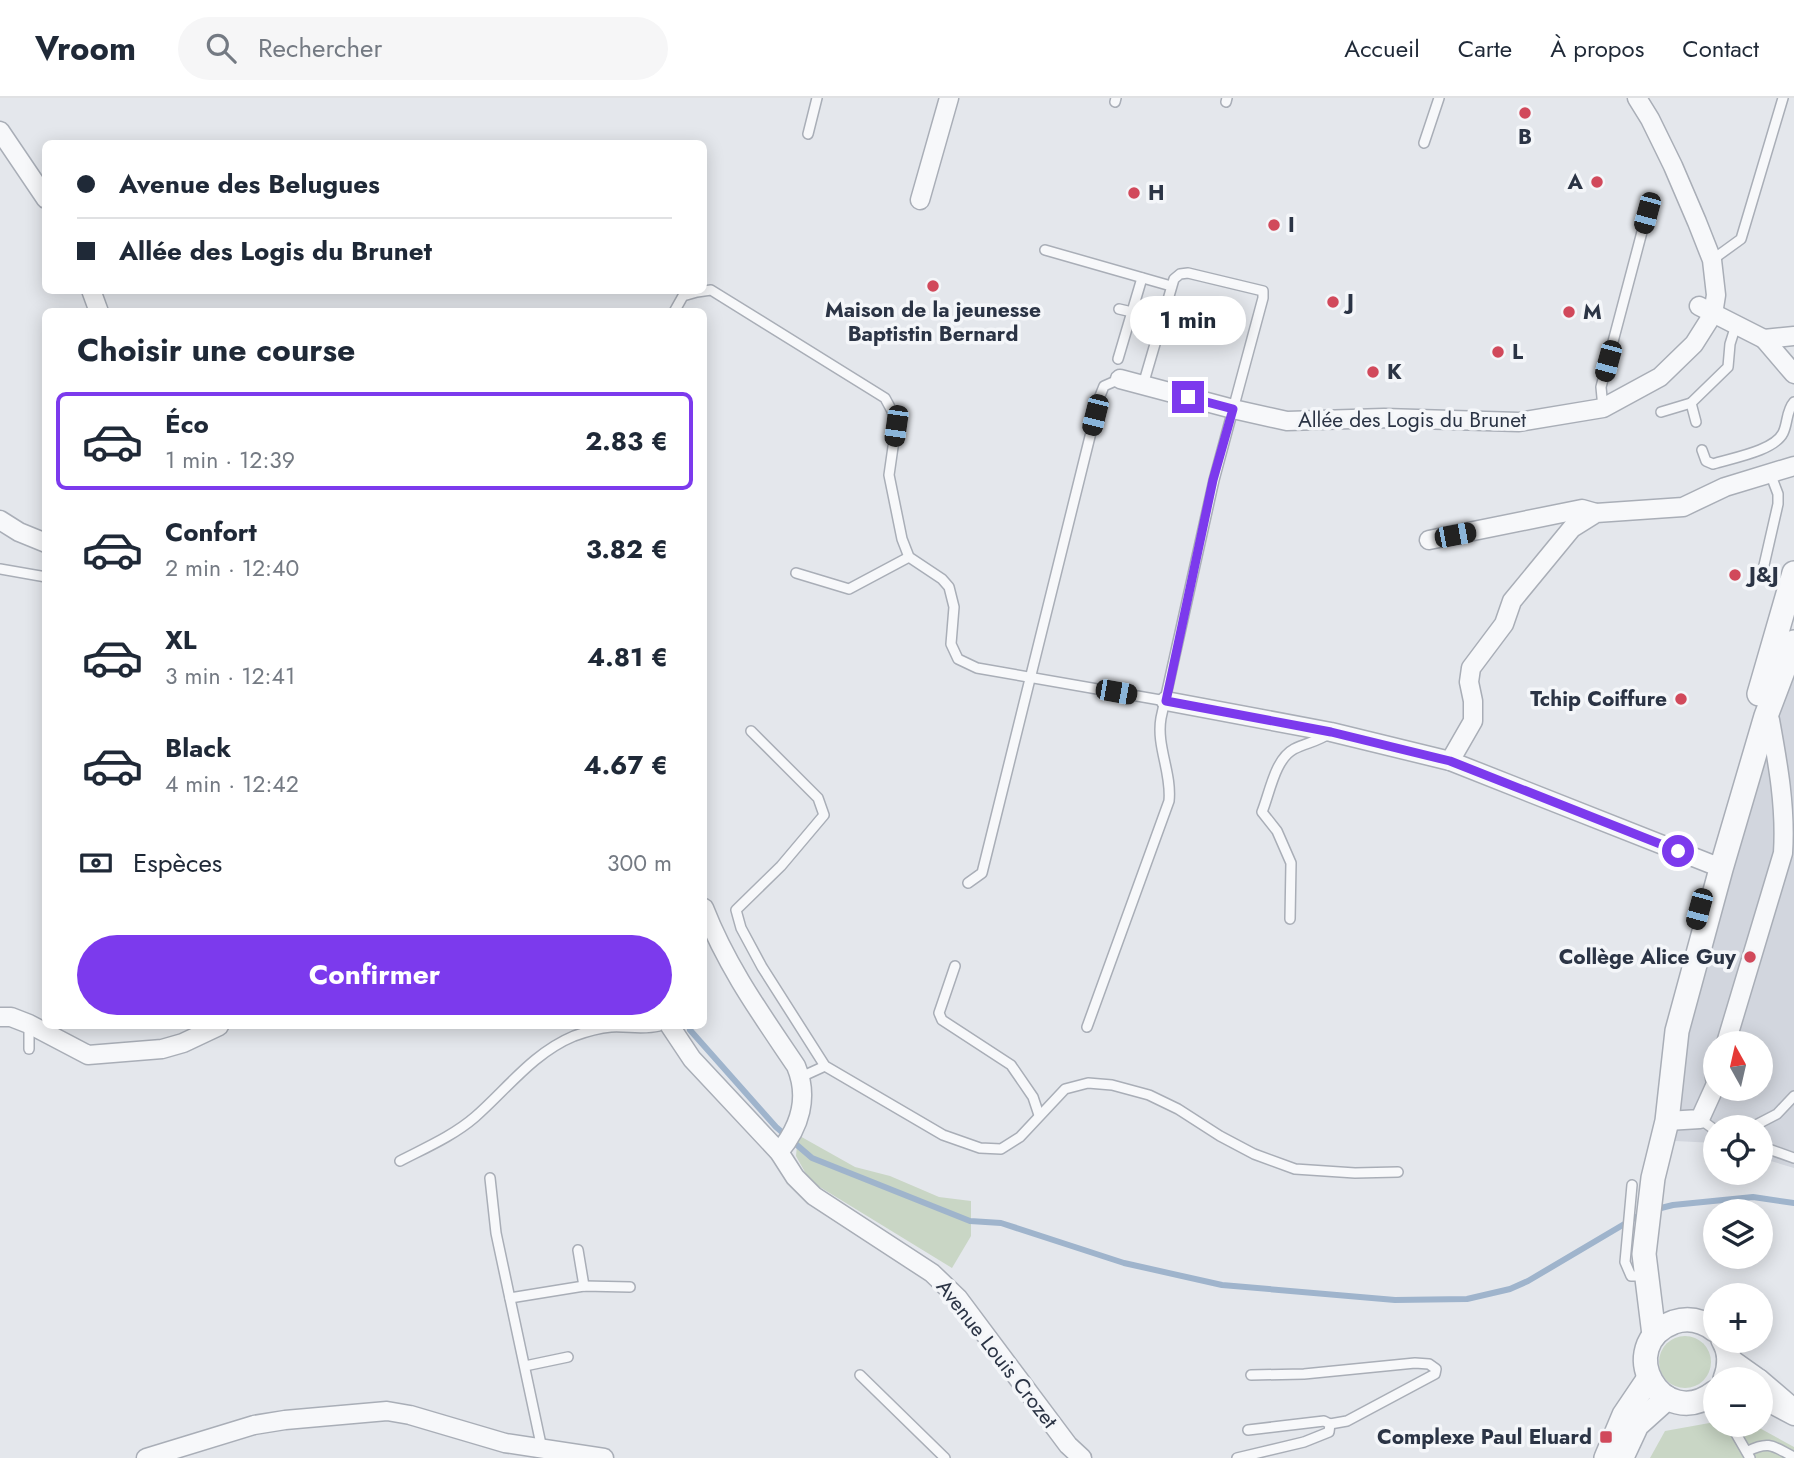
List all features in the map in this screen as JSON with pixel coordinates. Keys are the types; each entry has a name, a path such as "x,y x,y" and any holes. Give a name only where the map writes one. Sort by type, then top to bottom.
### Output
{"street":[{"path":"920,200 949,98"},
{"name":"Allée des Logis du Brunet","path":"1120,379 1287,421 1384,418 1519,422 1603,408 1660,377 1695,344 1706,310 1716,295 1712,260 1673,166 1637,98"},
{"path":"0,131 42,193"},
{"path":"1706,310 1764,339 1794,374"},
{"path":"1764,339 1794,336"},
{"path":"1429,540 1582,509 1596,513 1683,507 1725,487 1794,466"},
{"path":"1450,761 1473,720 1474,701 1469,682 1471,668 1504,624 1512,601 1545,560 1572,528 1596,513"},
{"path":"0,520 42,541"},
{"path":"1654,1335 1646,1274 1645,1185 1668,1030 1711,864 1792,579"},
{"path":"1645,1185 1667,1121 1680,1017 1766,716 1794,642"},
{"path":"1166,701 1331,732 1450,761 1711,864"},
{"path":"1730,1031 1781,862 1788,798 1770,720 1766,716"},
{"path":"707,915 740,985 801,1077 803,1107 786,1141"},
{"path":"0,1017 11,1017 29,1024 85,1059 162,1049 183,1043 207,1029"},
{"name":"Avenue Louis Crozet","path":"672,1029 692,1059 786,1141 795,1177 814,1196 932,1273 958,1298 1068,1445 1082,1458"},
{"path":"1667,1121 1700,1119 1708,1101"},
{"path":"1646,1274 1679,1320"},
{"path":"1703,1323 1679,1320 1665,1326 1654,1335 1646,1356 1649,1378 1653,1386 1667,1398 1676,1402 1697,1402 1703,1399"},
{"path":"1606,1458 1624,1415 1649,1378"},
{"path":"1773,1390 1794,1408"},
{"path":"1622,1458 1637,1425 1667,1398"},
{"path":"1773,1405 1794,1416"},
{"path":"146,1458 187,1452 254,1425 387,1411 410,1415 505,1443 599,1457"}],"lane":[{"path":"808,134 817,98"},
{"path":"1424,143 1439,98"},
{"path":"1712,260 1741,239 1783,98"},
{"path":"1603,408 1601,387 1647,213"},
{"path":"1045,250 1171,286"},
{"path":"1087,1027 1169,801 1170,788 1159,731 1213,480 1263,298 1262,291 1188,273 1180,274 1171,286 1143,385"},
{"path":"1118,359 1142,278"},
{"path":"707,291 711,290 885,398 896,426 890,475 902,539 909,557 942,579 949,587 954,607 951,645 958,659 977,668 1166,701"},
{"path":"676,308 683,296 692,294"},
{"path":"1119,309 1132,312"},
{"path":"1661,412 1691,404 1728,366 1736,325"},
{"path":"968,883 982,873 1100,396 1104,386 1120,379"},
{"path":"1702,450 1706,461 1713,464 1768,447 1781,437 1794,402"},
{"path":"1691,404 1696,422"},
{"path":"1770,473 1778,494 1778,504 1762,574 1766,579 1792,579"},
{"path":"796,573 849,589 909,557"},
{"path":"0,569 42,576"},
{"path":"751,731 818,798 824,815 780,866 736,910 741,928 762,967 825,1066 943,1135 980,1148 1001,1149 1020,1137 1065,1089 1088,1083 1112,1085 1149,1095 1254,1154 1295,1169 1355,1173 1398,1172"},
{"path":"1290,919 1291,863 1277,831 1262,812 1283,757 1331,732"},
{"path":"955,966 939,1013 942,1020 1011,1065 1033,1097 1039,1115"},
{"path":"29,1024 29,1049"},
{"path":"400,1161 474,1118 517,1075 551,1047 577,1035 602,1029"},
{"path":"801,1077 825,1066"},
{"path":"1773,1117 1794,1096"},
{"path":"1773,1151 1794,1158"},
{"path":"490,1178 496,1233 542,1449"},
{"path":"1645,1185 1630,1215 1625,1262 1631,1276 1646,1274"},
{"path":"578,1250 584,1286"},
{"path":"510,1298 584,1286 629,1286"},
{"path":"525,1366 568,1357"},
{"path":"1248,1430 1347,1421 1435,1374 1436,1368 1429,1364 1415,1363 1304,1374 1251,1375"},
{"path":"860,1375 945,1458"},
{"path":"1237,1458 1304,1442 1329,1432 1330,1424"},
{"path":"1738,1437 1749,1455 1762,1444 1772,1445 1794,1457"}],"shaded area":[{"name":"Collège Alice Guy","path":"1794,653 1794,1168 1773,1162 1773,1115 1703,1115 1703,1142 1675,1141 1682,1035"}],"green space":[{"path":"798,1135 855,1167 890,1176 939,1197 971,1201 971,1236 952,1268 810,1181 796,1156"},
{"path":"1675,1338 1695,1338 1703,1344 1703,1353 1709,1353 1710,1367 1703,1367 1703,1380 1695,1386 1675,1386 1661,1372 1661,1352"},
{"path":"1703,1424 1703,1437 1773,1435 1794,1447 1794,1458 1650,1458 1665,1431"}],"waterway":[{"path":"690,1030 776,1127 812,1158 970,1221 1001,1223 1124,1263 1222,1285 1395,1300 1467,1299 1510,1289 1528,1281 1643,1213"},
{"path":"1653,1210 1673,1205 1753,1197 1794,1203"}],"place":[{"name":"B","path":"1525,113"},
{"name":"A","path":"1597,182"},
{"name":"H","path":"1134,193"},
{"name":"I","path":"1274,225"},
{"name":"Maison de la jeunesse Baptistin Bernard","path":"933,286"},
{"name":"J","path":"1333,302"},
{"name":"M","path":"1569,312"},
{"name":"L","path":"1498,352"},
{"name":"K","path":"1373,372"},
{"name":"J&J","path":"1735,575"},
{"name":"Tchip Coiffure","path":"1681,699"},
{"name":"Collège Alice Guy","path":"1750,957"},
{"name":"Complexe Paul Eluard","path":"1606,1437"}],"route":[{"path":"1188,397 1233,409 1213,480 1166,701 1331,732 1450,761 1678,851"}]}
